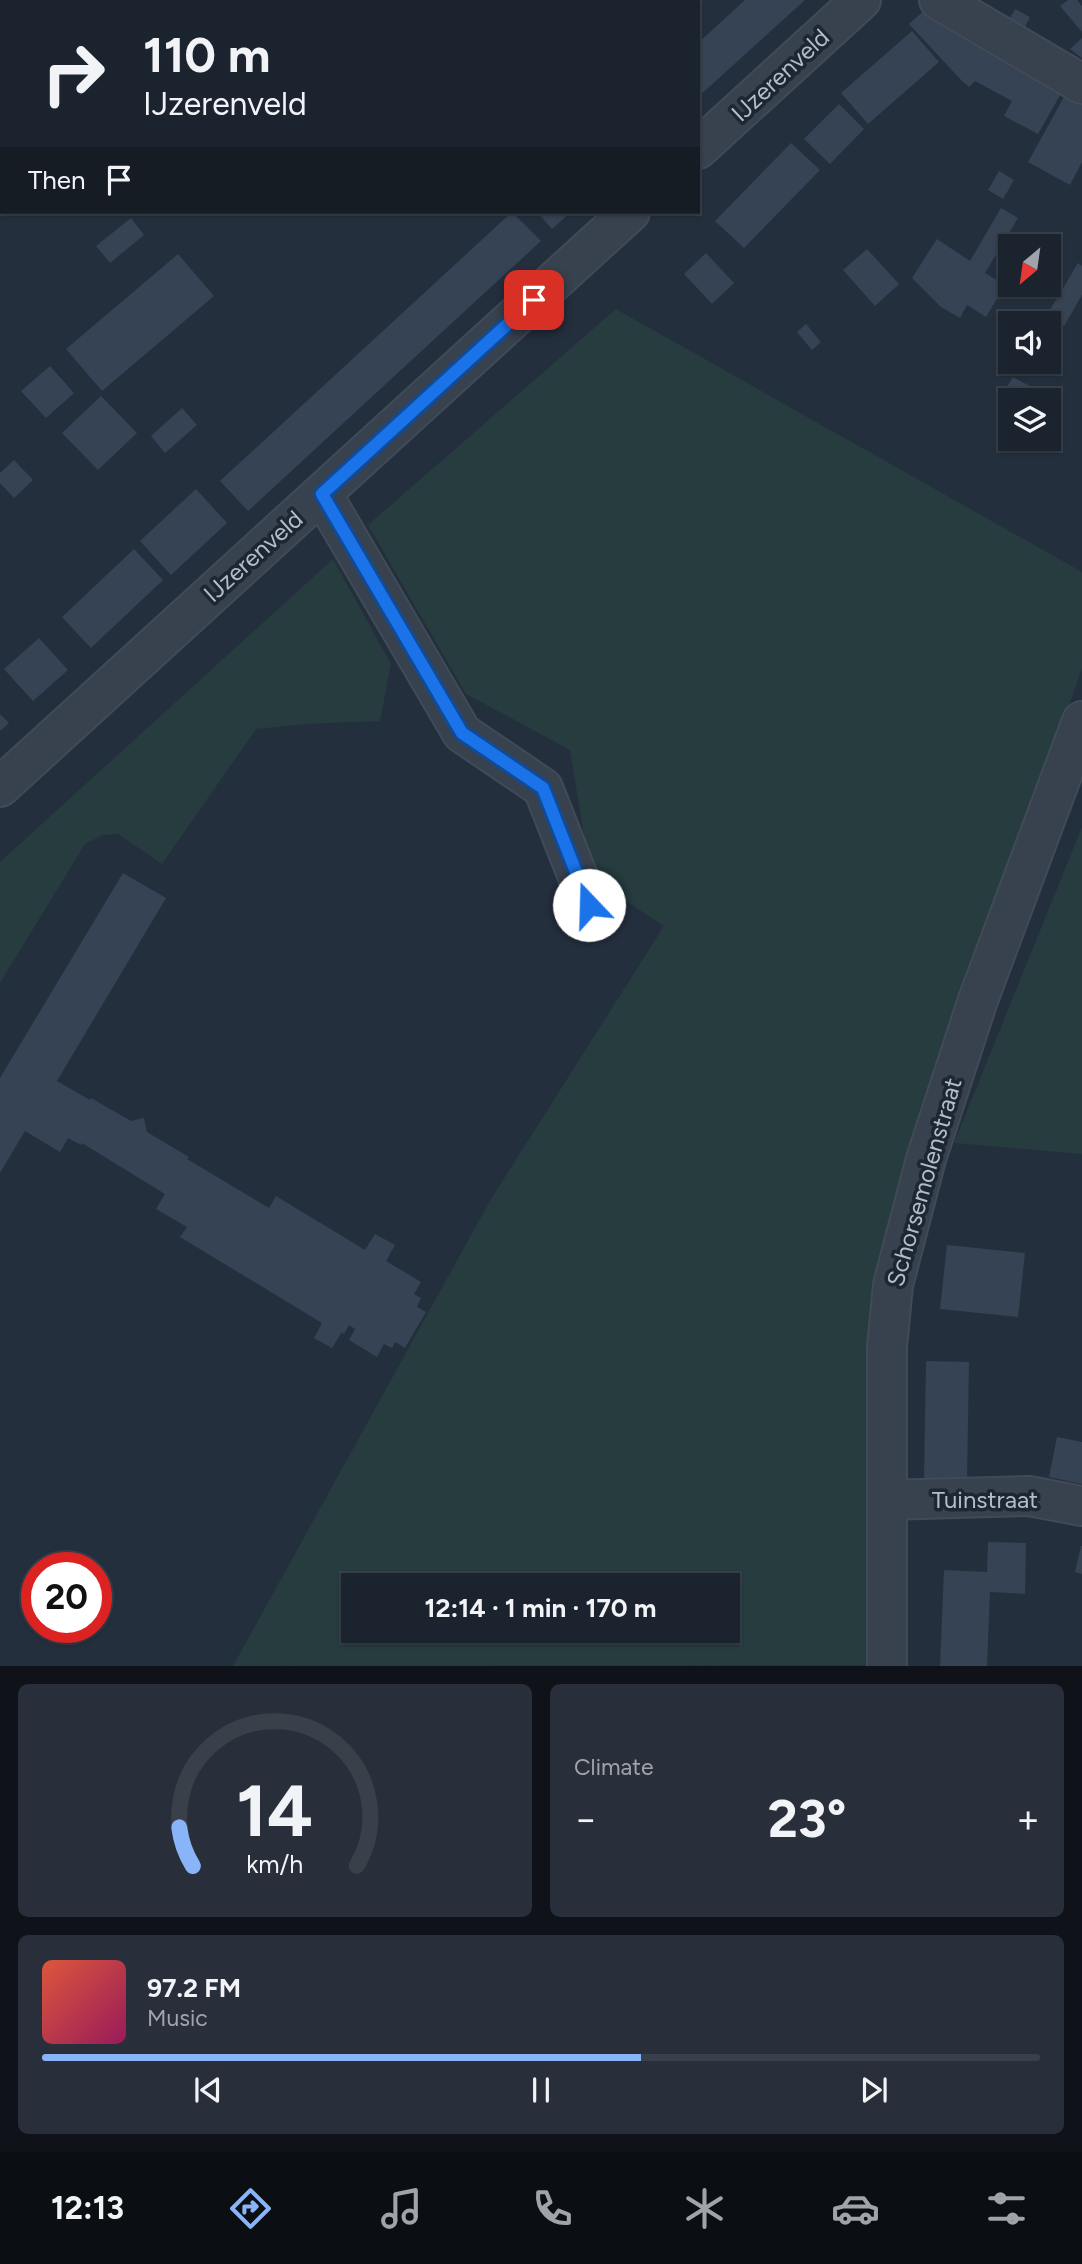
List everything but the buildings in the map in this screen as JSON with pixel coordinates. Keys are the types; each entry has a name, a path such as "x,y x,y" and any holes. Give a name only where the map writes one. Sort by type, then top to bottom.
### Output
{"street":[{"name":"IJzerenveld","path":"700,147 861,0"},
{"path":"939,0 1082,84"},
{"name":"IJzerenveld","path":"0,787 628,214"},
{"path":"322,494 462,733 543,788 589,905"},
{"name":"Schorsemolenstraat","path":"887,1665 887,1347 893,1284 926,1159 978,1000 1082,722"},
{"name":"Tuinstraat","path":"887,1500 1029,1496 1082,1506"}],"green space":[{"path":"616,309 1082,572 1082,668 912,1155 873,1665 233,1666 491,1199 664,926 591,878 570,750 466,694 368,525"},
{"path":"333,559 391,664 380,721 256,729 162,864 118,834 103,835 85,844 0,983 0,862"},
{"path":"1082,827 1082,1154 954,1143"}],"route":[{"path":"534,300 322,494 462,733 543,788 589,905"}]}
